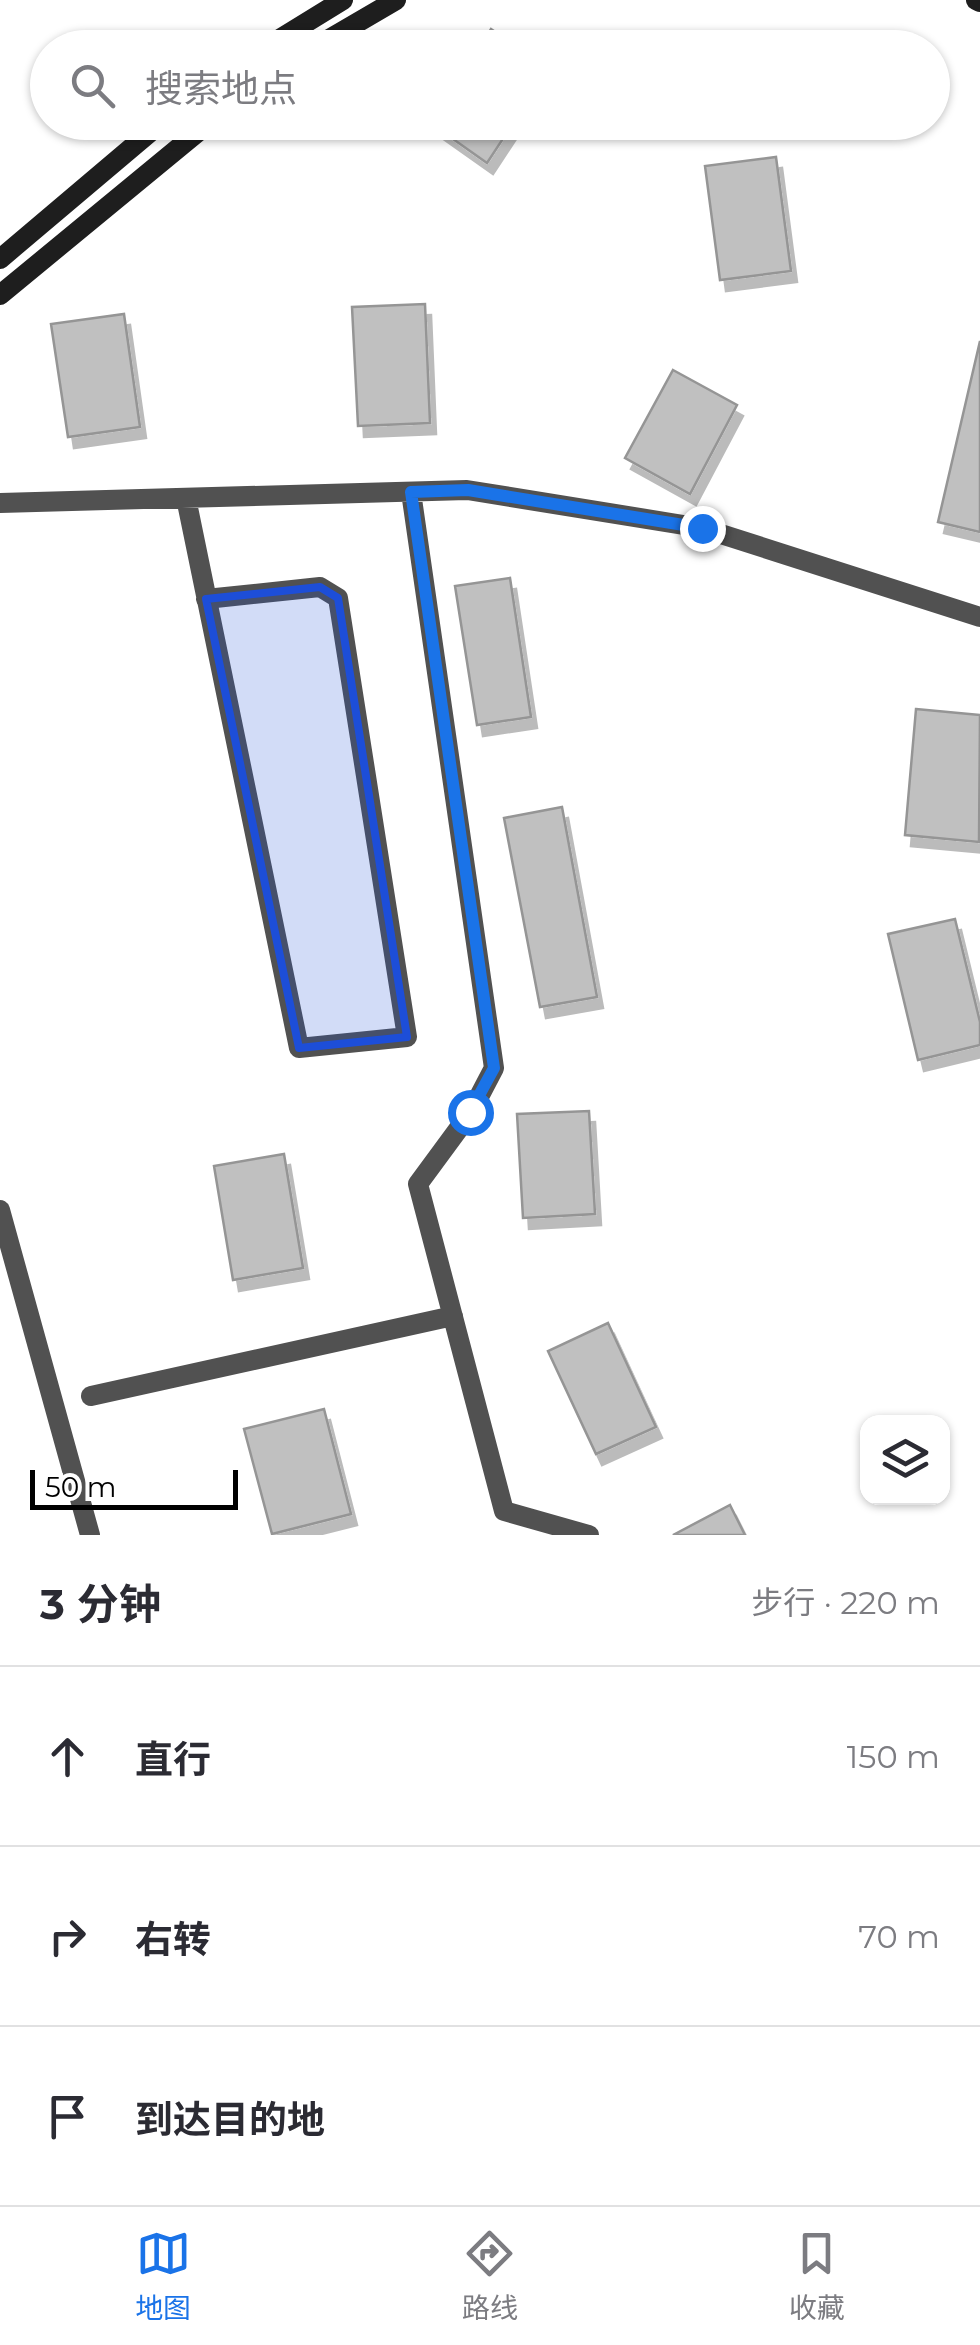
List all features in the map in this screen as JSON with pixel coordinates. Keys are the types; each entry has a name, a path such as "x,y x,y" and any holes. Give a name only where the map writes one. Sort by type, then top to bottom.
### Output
{"street":[{"path":"294,30 343,0"},
{"path":"345,30 396,0"},
{"path":"0,259 141,140"},
{"path":"0,295 188,140"},
{"path":"0,503 468,490 702,528 980,617"},
{"path":"411,492 494,1068 470,1112 418,1184 504,1511 589,1535"},
{"path":"186,498 206,599 298,1048 407,1037 338,598 320,588 206,599"},
{"path":"0,1210 90,1535"},
{"path":"91,1396 453,1316"}],"highlighted area":[{"path":"320,587 338,598 407,1037 299,1048 206,599"}],"building":[{"path":"454,140 502,140 487,163"},
{"path":"776,157 791,271 720,280 705,166"},
{"path":"425,304 430,423 358,426 352,307"},
{"path":"124,314 140,427 68,437 51,324"},
{"path":"980,341 980,532 938,522"},
{"path":"673,370 737,405 690,494 625,458"},
{"path":"510,578 531,717 477,725 455,586"},
{"path":"916,709 980,715 979,842 905,835"},
{"path":"562,807 597,997 540,1007 504,818"},
{"path":"955,919 980,1022 980,1045 918,1060 888,934"},
{"path":"589,1111 595,1214 523,1218 517,1114"},
{"path":"284,1154 303,1268 233,1280 214,1166"},
{"path":"608,1323 656,1427 596,1454 548,1351"},
{"path":"324,1409 351,1514 272,1534 244,1429"},
{"path":"730,1505 745,1535 673,1535"}],"route":[{"path":"470,1112 494,1068 411,492 468,490 702,528"}]}
